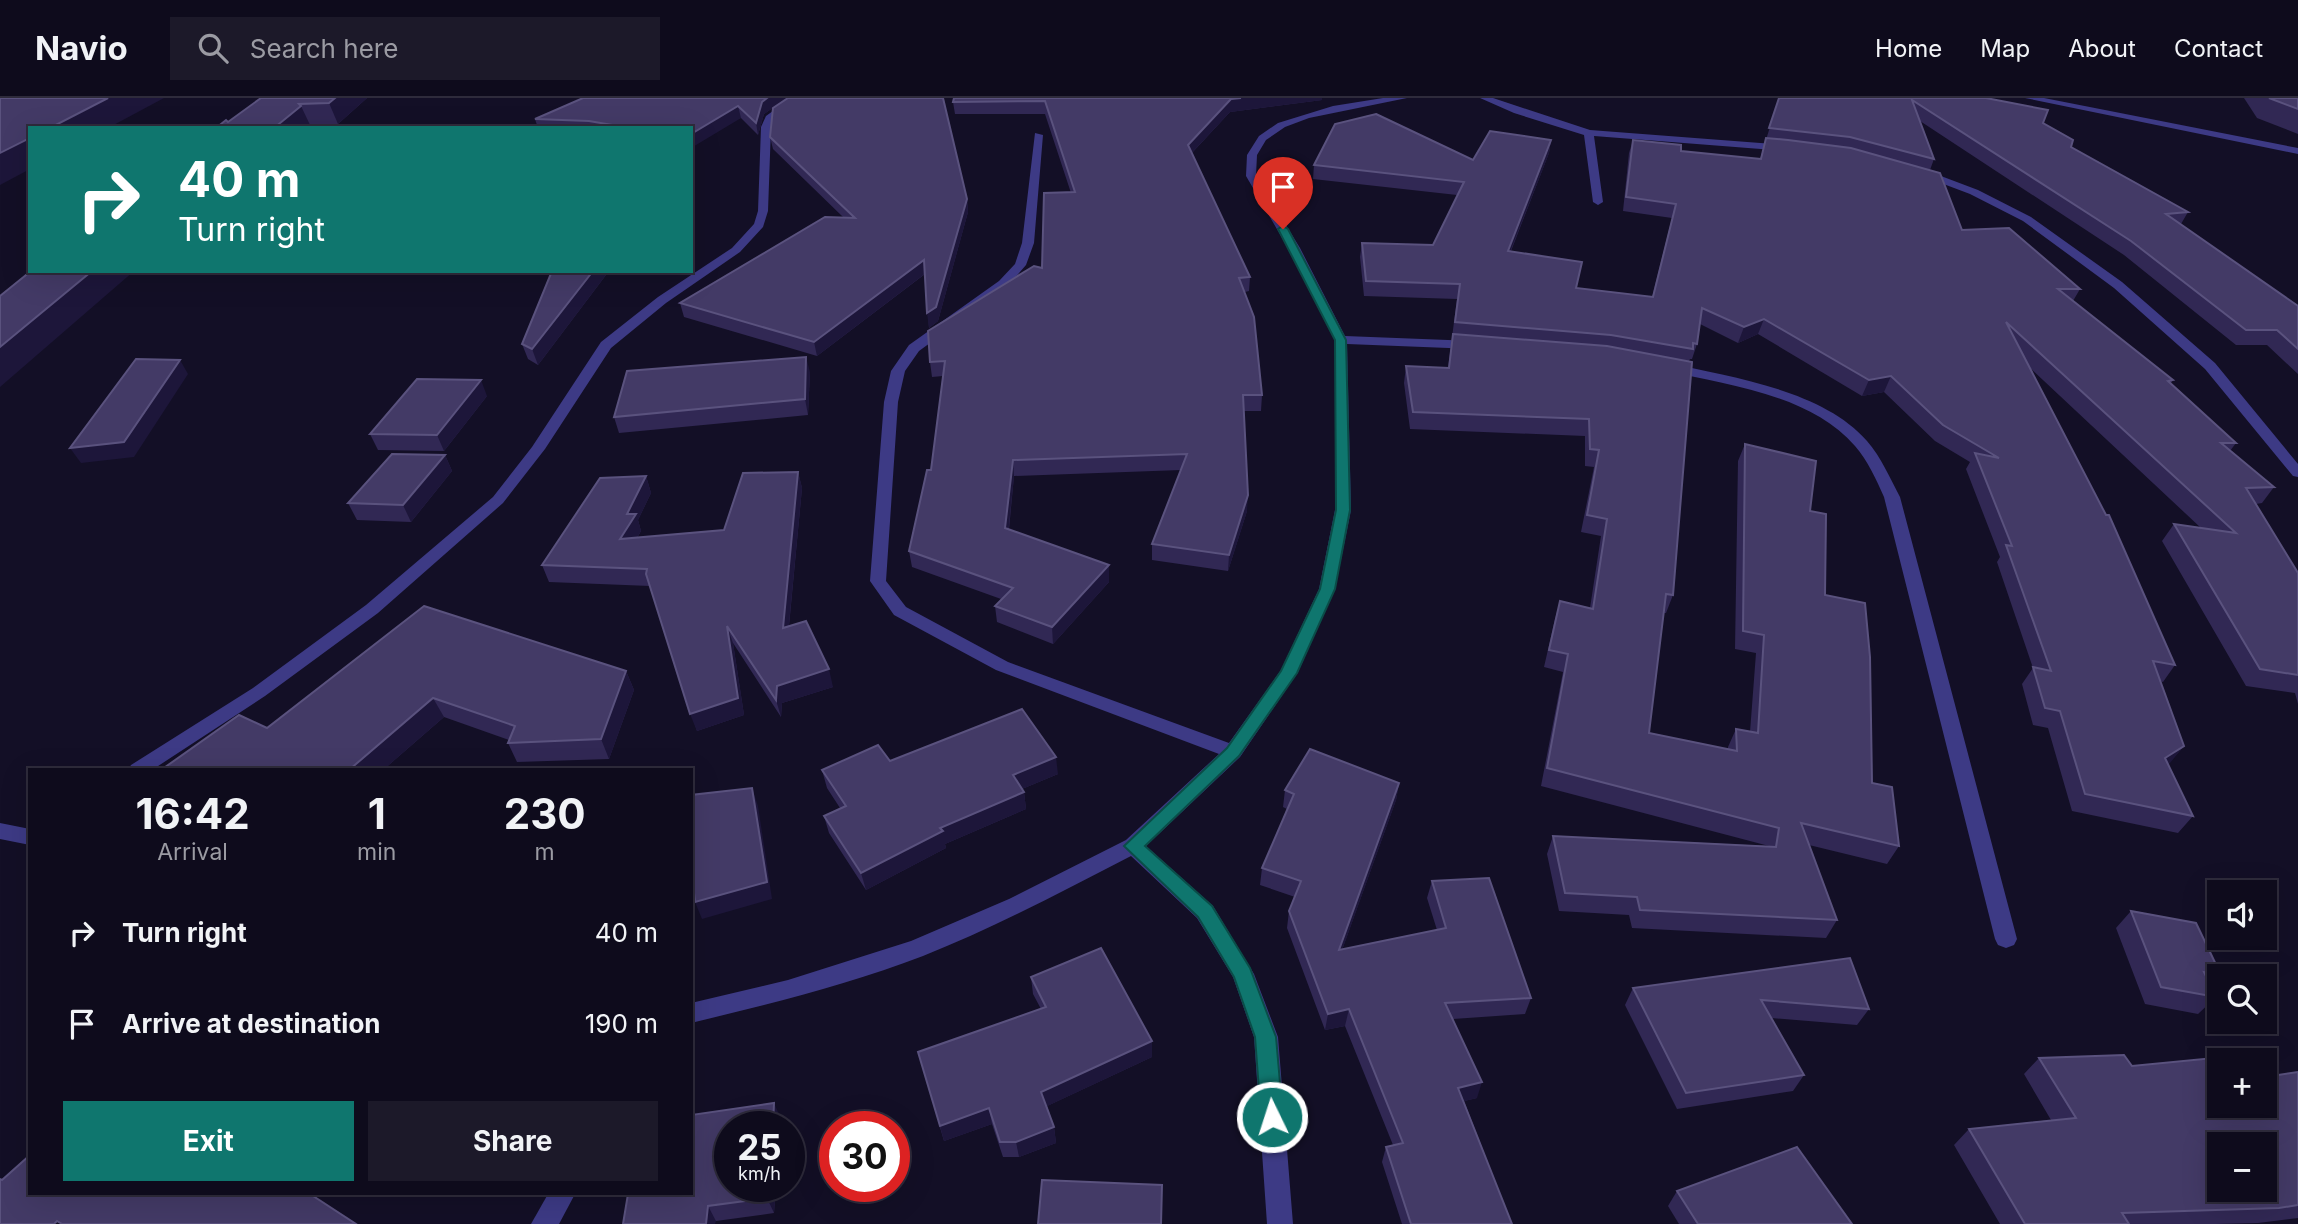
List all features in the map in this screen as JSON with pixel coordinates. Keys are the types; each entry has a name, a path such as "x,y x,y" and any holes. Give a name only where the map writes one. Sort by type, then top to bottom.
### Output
{"street":[{"path":"141,768 259,692 372,609 498,500 538,449 606,345 663,300 736,250 760,225 763,211 766,127 769,118 797,98"},
{"path":"693,1013 788,990 916,950 1016,905 1133,846 1233,752 1289,673 1327,589 1343,510 1341,340 1294,248 1251,176 1249,165 1252,152 1273,130 1323,107 1402,98"},
{"path":"1485,98 1517,111 1589,133 1805,150"},
{"path":"2030,98 2298,151"},
{"path":"1589,133 1598,202"},
{"path":"1038,135 1028,243 1020,265 1003,284 914,348 898,371 891,402 878,581 900,611 1002,666 1233,752"},
{"path":"1913,170 1974,192 2027,219 2118,285 2210,366 2298,473"},
{"path":"1341,340 1490,346"},
{"path":"1652,364 1753,388 1826,416 1856,437 1876,464 1892,497 2006,939"},
{"path":"0,831 28,836"},
{"path":"1133,846 1205,912 1243,974 1266,1037 1280,1224"},
{"path":"544,1224 561,1195"}],"building":[{"path":"0,98 108,98 54,126 28,126 28,139 0,153"},
{"path":"261,98 335,98 329,103 299,104 301,106 276,126 218,126 226,120 228,122"},
{"path":"583,98 767,98 762,102 756,123 738,106 693,133 693,126 618,126 589,121 535,119"},
{"path":"788,98 943,98 967,199 936,307 927,313 924,260 814,342 680,303 825,217 855,218 770,137 773,108"},
{"path":"954,98 1241,98 1231,99 1188,145 1250,277 1239,278 1254,317 1262,395 1243,395 1248,495 1229,555 1152,544 1187,454 1013,460 1005,528 1109,565 1052,627 995,606 1013,588 909,551 927,470 931,470 945,361 930,362 928,331 1034,266 1042,268 1044,193 1075,192 1045,101 953,102"},
{"path":"1779,98 1986,98 2048,110 2043,123 2073,140 2071,147 2188,212 2166,214 2298,306 2298,349 2277,330 2246,330 2131,241 1912,100 1934,159 1850,137 1769,128"},
{"path":"2269,98 2298,98 2298,109"},
{"path":"1376,114 1473,160 1490,131 1551,140 1508,251 1582,262 1576,288 1653,297 1676,204 1626,197 1633,140 1681,145 1681,151 1761,159 1766,138 1788,140 1851,148 1940,173 1962,230 2009,228 2080,289 2058,289 2173,380 2168,381 2236,443 2221,443 2274,487 2246,488 2298,573 2298,675 2260,669 2174,524 2236,533 2006,322 2106,515 2109,515 2175,665 2153,661 2184,746 2165,758 2193,816 2085,794 2060,711 2045,708 2033,667 2051,671 2006,545 2012,546 1975,453 1999,458 1943,425 1891,376 1869,380 1764,319 1744,327 1702,308 1697,344 1693,343 1693,349 1611,335 1455,322 1460,284 1366,281 1362,243 1433,245 1464,182 1314,165 1335,124"},
{"path":"29,273 90,273 0,347 0,296"},
{"path":"551,273 591,273 532,349 522,344"},
{"path":"1453,334 1607,346 1692,362 1673,595 1666,594 1649,733 1737,751 1736,729 1758,733 1764,635 1743,631 1745,444 1816,461 1810,511 1826,514 1825,595 1865,603 1870,657 1872,783 1892,787 1899,846 1801,823 1837,920 1640,910 1637,897 1565,893 1553,836 1776,847 1779,828 1547,768 1568,654 1549,650 1560,601 1593,609 1607,519 1587,515 1599,450 1590,449 1589,419 1413,412 1406,366 1449,368"},
{"path":"806,357 805,399 614,417 627,371"},
{"path":"136,359 180,360 124,442 70,448"},
{"path":"417,379 481,380 437,435 370,434"},
{"path":"392,454 445,455 403,505 348,503"},
{"path":"798,472 783,628 806,621 829,669 777,686 776,700 727,626 738,698 690,714 646,574 647,569 542,565 600,478 646,476 627,514 636,514 620,539 724,530 743,473"},
{"path":"424,606 626,671 601,739 508,743 515,726 433,698 351,768 164,768 239,715 267,728"},
{"path":"1022,709 1056,757 1013,775 1024,792 940,828 943,831 861,873 824,816 846,806 822,770 878,745 890,761"},
{"path":"1310,749 1399,783 1339,950 1446,928 1432,881 1489,878 1531,998 1445,1003 1482,1082 1458,1088 1512,1224 1411,1224 1386,1147 1403,1143 1349,1009 1328,1014 1289,911 1301,881 1262,868 1294,794 1285,790"},
{"path":"752,788 767,882 695,902 693,795"},
{"path":"2131,911 2196,923 2216,964 2207,964 2207,973 2204,972 2207,978 2207,995 2161,987"},
{"path":"1101,948 1152,1041 1041,1092 1054,1127 1016,1142 1000,1142 989,1108 940,1126 918,1052 1046,1007 1031,977"},
{"path":"1850,958 1869,1009 1761,1000 1804,1075 1686,1093 1633,988"},
{"path":"2124,1055 2132,1066 2207,1059 2207,1118 2277,1118 2277,1075 2298,1072 2298,1205 2279,1208 2122,1213 2129,1224 2025,1224 1969,1129 2076,1118 2039,1058"},
{"path":"774,1103 774,1111 719,1111"},
{"path":"714,1112 714,1202 738,1202 708,1206 706,1224 623,1224 628,1195 693,1195 693,1115"},
{"path":"1797,1147 1852,1224 1698,1224 1677,1191"},
{"path":"28,1157 28,1195 312,1195 356,1224 62,1224 57,1221 54,1224 0,1224 0,1179"},
{"path":"1042,1180 1162,1185 1161,1224 1038,1224"}],"route":[{"path":"1272,1117 1266,1037 1243,974 1205,912 1133,846 1233,752 1289,673 1327,589 1343,510 1341,340 1283,229"}]}
